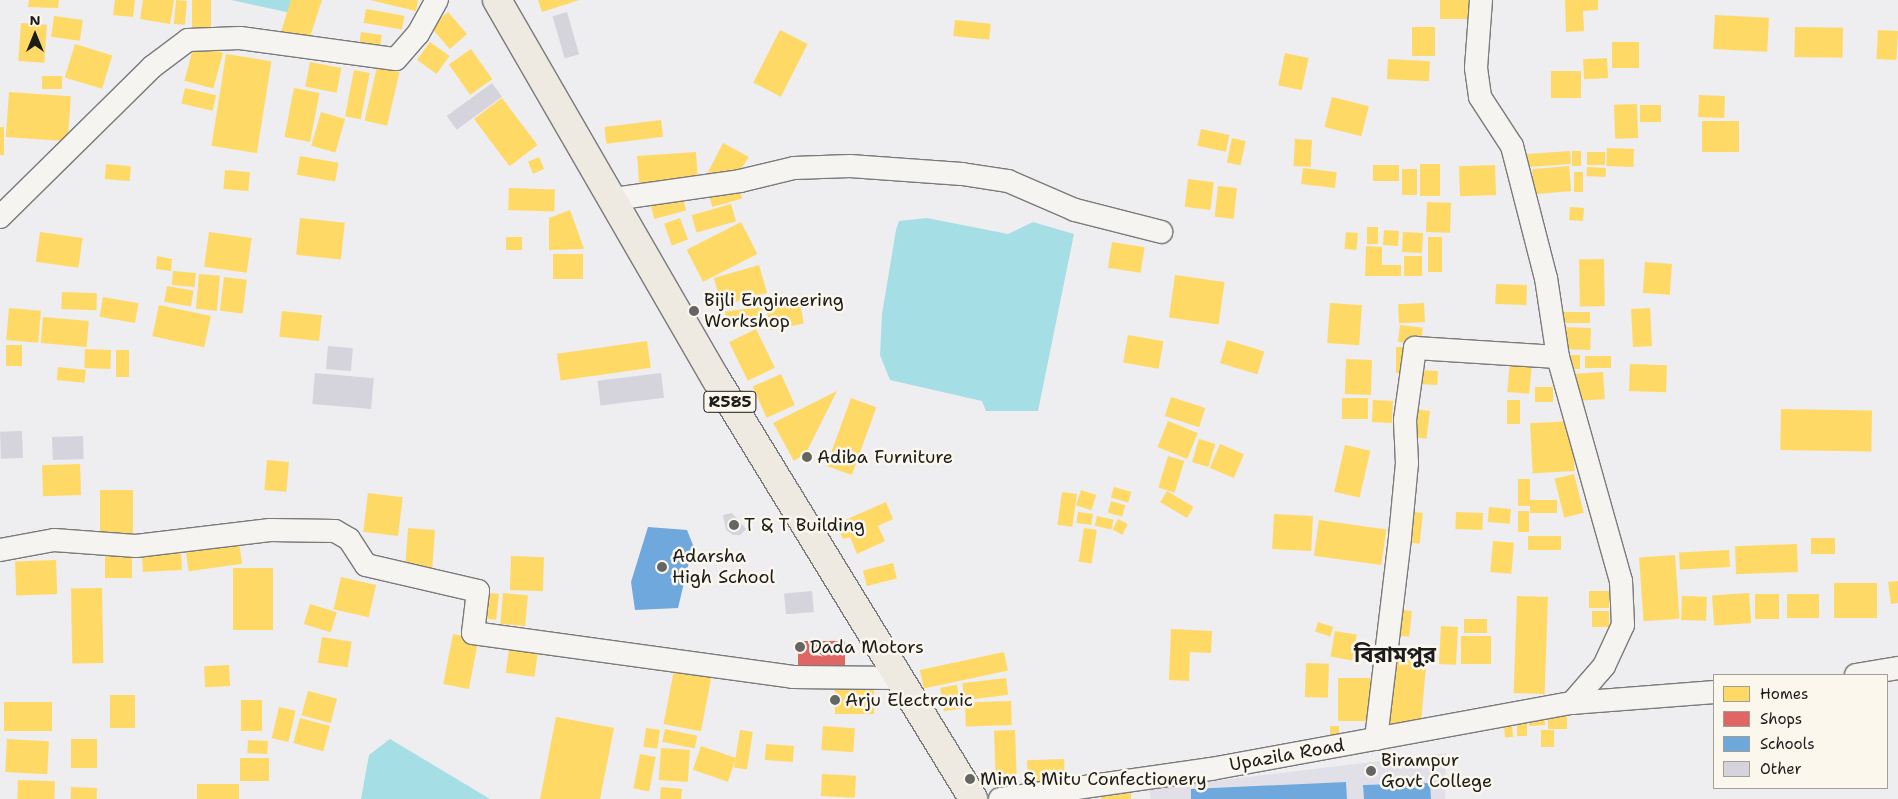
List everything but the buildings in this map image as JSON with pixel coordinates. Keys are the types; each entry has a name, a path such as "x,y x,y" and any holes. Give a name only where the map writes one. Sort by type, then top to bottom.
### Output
{"main road":[{"name":"R585","path":"497,0 716,378 896,678 972,799"}],"street":[{"path":"0,217 152,67 188,40 240,38 396,59 418,34 437,0"},
{"path":"1480,0 1476,68 1480,97 1512,146 1546,278 1558,357 1613,547 1621,581 1624,625 1604,666 1572,703"},
{"path":"614,199 740,181 794,168 850,166 962,174 1008,181 1075,210 1161,232"},
{"path":"1376,739 1400,537 1407,463 1405,420 1415,348 1558,357"},
{"path":"0,550 54,540 136,546 270,530 335,531 348,539 366,565 478,591 473,633 793,677 896,678"},
{"path":"1862,674 1898,668"},
{"name":"Upazila Road","path":"1000,799 1212,769 1572,703 1713,692"}],"shaded area":[{"name":"Birampur Govt College","path":"1446,753 1445,799 1151,799 1149,789"}],"water":[{"path":"231,0 321,0 314,18"},
{"path":"927,218 1008,234 1033,222 1074,234 1038,411 986,411 982,401 890,380 880,355 882,314 896,230 899,221"},
{"path":"390,739 490,799 361,799 369,755"}],"place":[{"name":"Bijli Engineering Workshop","path":"694,311"},
{"name":"Adiba Furniture","path":"807,457"},
{"name":"T & T Building","path":"734,525"},
{"name":"Adarsha High School","path":"662,567"},
{"name":"Dada Motors","path":"800,647"},
{"name":"Arju Electronic","path":"835,700"},
{"name":"Birampur Govt College","path":"1371,771"},
{"name":"Mim & Mitu Confectionery","path":"970,779"}],"district":[{"name":"বিরামপুর","path":"1395,655"}]}
